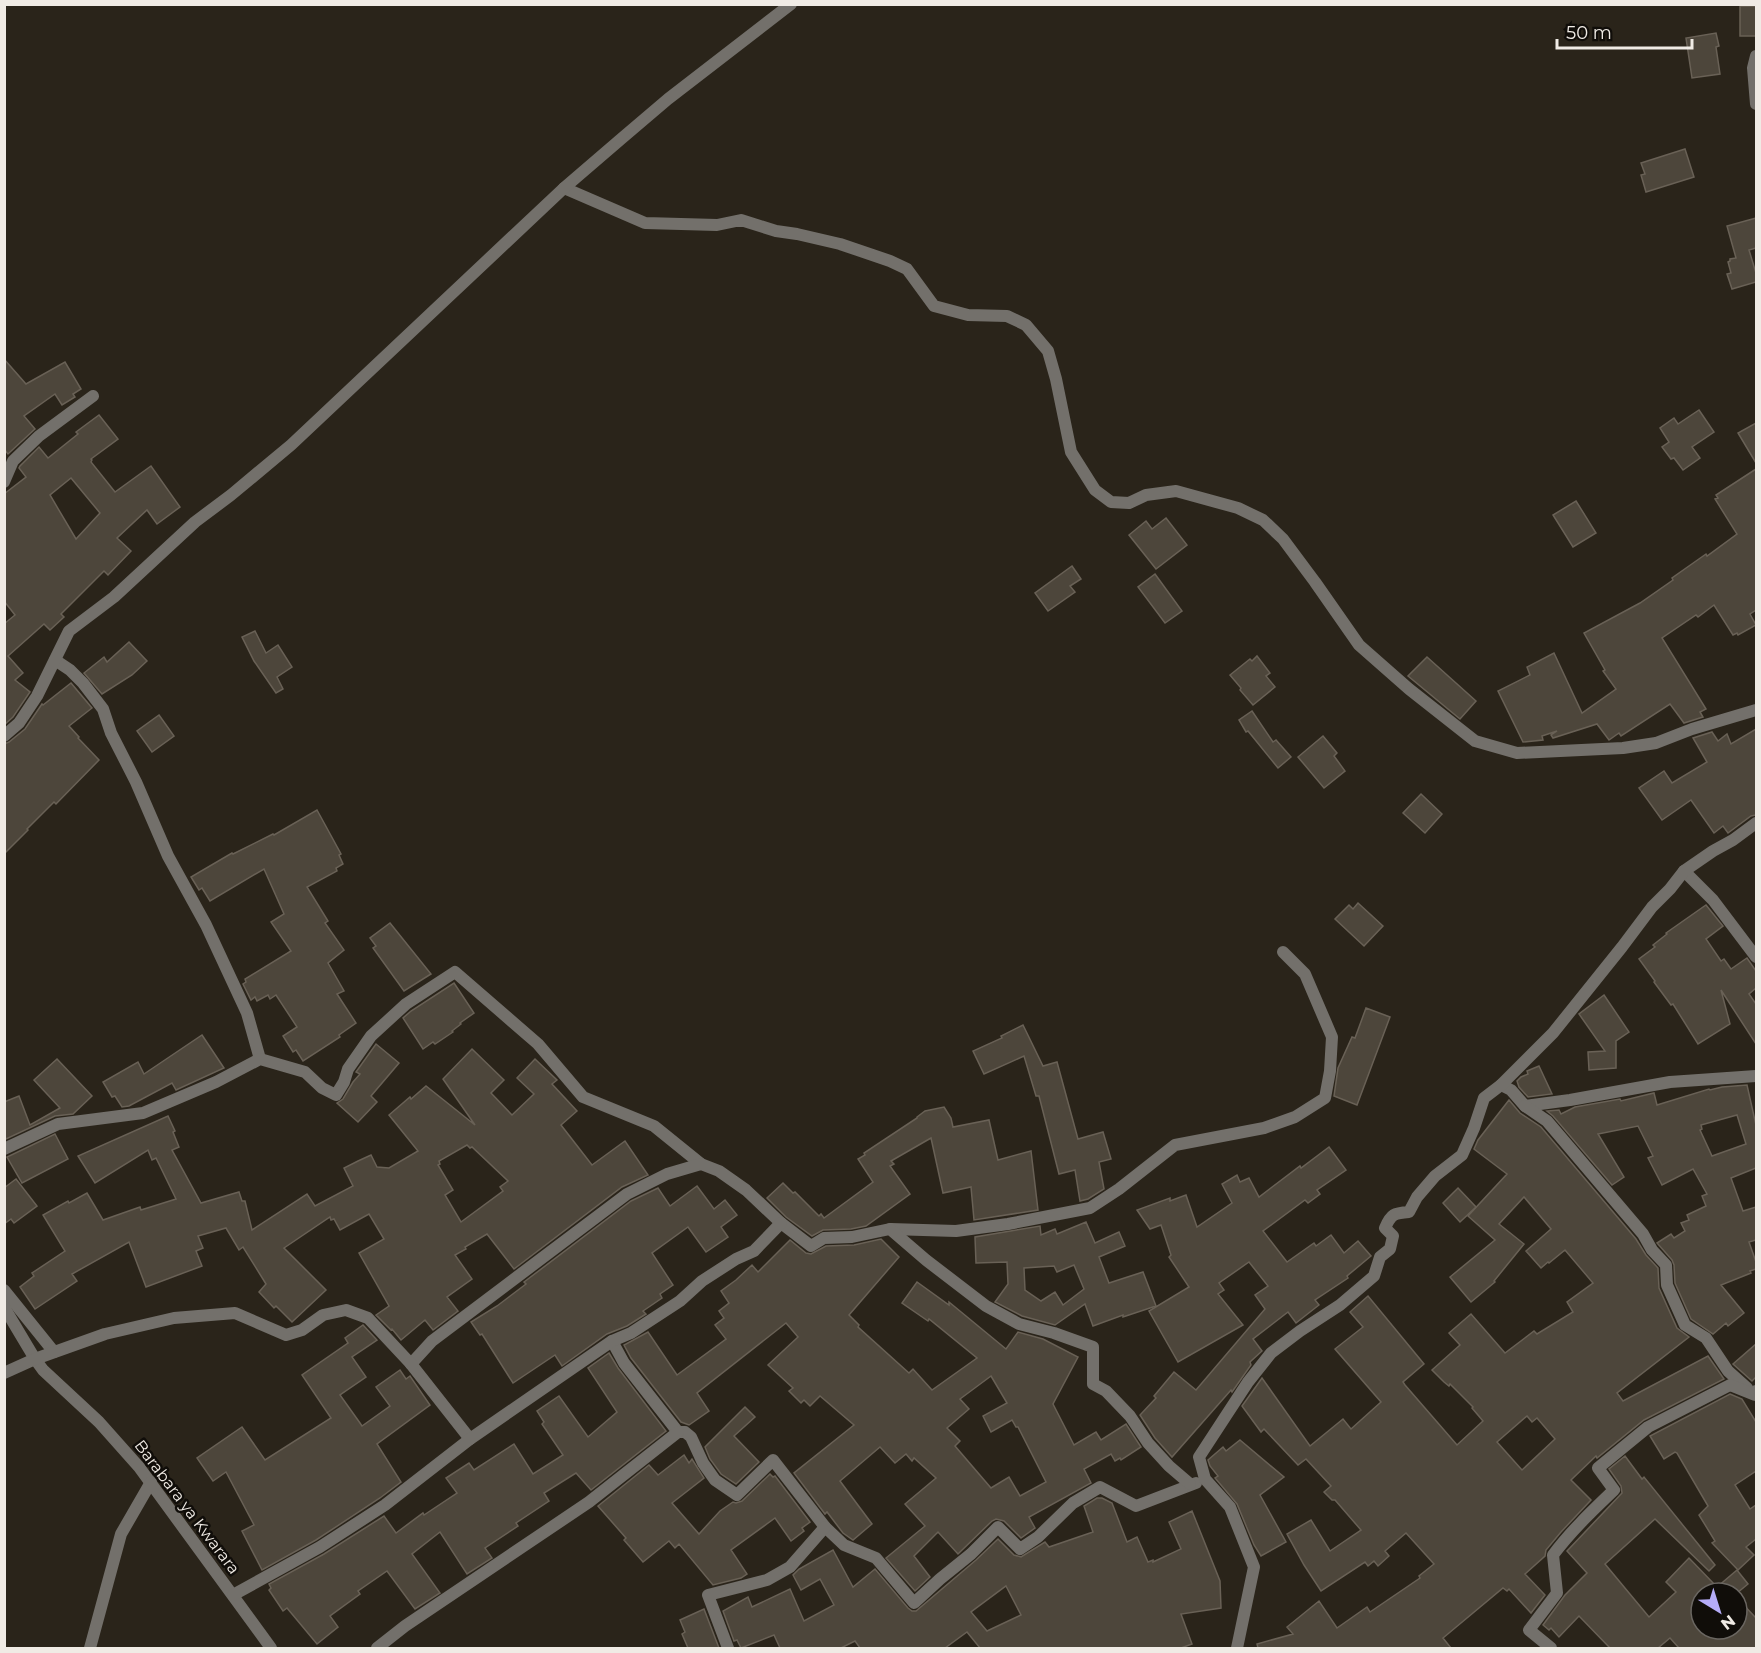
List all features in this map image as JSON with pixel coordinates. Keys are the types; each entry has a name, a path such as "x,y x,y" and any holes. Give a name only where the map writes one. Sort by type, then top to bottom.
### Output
{"street":[{"path":"4,736 19,723 37,696 69,631 114,597 195,522 291,445 564,188 668,99 791,4"},
{"path":"1756,56 1753,68 1756,104"},
{"path":"564,188 645,223 717,225 741,220 777,231 840,244 907,269 934,306 968,315 1006,316 1026,325 1048,351 1071,452 1095,490 1111,502 1130,503 1146,495 1176,491 1238,508 1263,520 1283,539 1359,645 1409,689 1475,741 1517,753 1623,748 1656,743 1692,729 1756,710"},
{"path":"4,482 13,461 39,436 93,396"},
{"path":"55,660 76,676 102,709 111,734 140,789 168,856 206,925 247,1013 260,1059"},
{"path":"1237,1648 1254,1567 1230,1507 1205,1479 1199,1457 1248,1382 1271,1353 1300,1330 1340,1305 1374,1276 1380,1257 1390,1249 1393,1236 1384,1228 1389,1218 1396,1213 1409,1212 1417,1197 1435,1176 1461,1155 1474,1128 1484,1098 1501,1085 1553,1033 1652,907 1684,871 1756,823"},
{"path":"1684,871 1713,900 1756,957"},
{"path":"4,1149 58,1124 143,1113 216,1082 260,1059 305,1072 322,1088 336,1095 344,1083 348,1069 371,1036 406,1004 455,972 538,1044 583,1097 654,1126 701,1164 719,1171 746,1190 781,1224 811,1246 824,1238 852,1237 890,1228 956,1231 1008,1224 1090,1208 1119,1189 1175,1145 1264,1128 1295,1117 1325,1098 1330,1071 1332,1036 1305,974 1283,952"},
{"path":"1526,1106 1670,1082 1756,1076"},
{"path":"1501,1085 1511,1090 1526,1106 1547,1121 1644,1234 1652,1250 1666,1264 1668,1285 1685,1325 1706,1338 1728,1371 1756,1395"},
{"path":"411,1364 432,1341 627,1194 667,1174 701,1164"},
{"path":"233,1595 320,1547 385,1505 470,1439 612,1341 630,1333 680,1301 702,1281 736,1259 754,1251 781,1224"},
{"path":"890,1228 926,1260 986,1306 1019,1324 1093,1347 1093,1384 1106,1391 1130,1416 1148,1443 1190,1484"},
{"path":"4,1290 54,1352"},
{"name":"Barabara ya Kwarara","path":"4,1307 43,1370 99,1422 151,1482 271,1648"},
{"path":"4,1373 35,1359 105,1334 174,1318 235,1313 286,1335 302,1330 323,1315 346,1310 368,1318 411,1364 470,1439"},
{"path":"612,1341 624,1363 678,1432"},
{"path":"1551,1648 1529,1630 1557,1593 1553,1556 1574,1529 1614,1490 1598,1468 1648,1427 1730,1385 1756,1395"},
{"path":"377,1648 405,1626 590,1502 678,1432 685,1432 691,1437 703,1463 715,1480 737,1495 773,1460 825,1527 844,1545 876,1558 914,1603 971,1554 998,1527 1020,1549 1038,1537 1073,1503 1100,1488 1136,1506 1205,1479"},
{"path":"90,1648 121,1534 151,1482"},
{"path":"728,1648 708,1595 766,1580 790,1567 825,1527"}],"building":[{"path":"1740,6 1756,6 1756,36 1740,36"},
{"path":"1716,33 1720,74 1692,78 1686,38"},
{"path":"1685,149 1694,177 1646,192 1641,175 1645,174 1641,163"},
{"path":"1756,218 1756,248 1749,250 1756,273 1756,282 1732,289 1727,274 1731,273 1728,262 1736,258 1727,226"},
{"path":"4,359 26,384 65,362 81,389 73,394 75,397 62,405 55,394 24,416 35,429 8,454 4,449"},
{"path":"1699,410 1714,432 1692,447 1700,458 1683,470 1662,447 1669,442 1660,428 1674,418 1678,424"},
{"path":"99,415 118,439 91,459 91,462 115,492 151,466 180,507 157,524 147,510 117,538 131,551 108,575 104,571 61,614 64,617 50,630 44,624 8,656 23,673 15,680 30,692 13,717 4,725 4,624 15,615 4,601 4,494 26,477 19,468 39,447 48,458 78,434 76,432","holes":["71,478 100,513 76,539 50,495"]},
{"path":"1756,423 1756,463 1738,433"},
{"path":"1756,469 1756,610 1750,614 1756,625 1738,635 1737,633 1733,635 1714,605 1662,638 1706,709 1700,712 1703,717 1684,723 1670,704 1621,736 1619,733 1609,740 1597,724 1553,738 1551,735 1557,731 1542,736 1543,740 1523,742 1498,691 1530,675 1527,667 1554,653 1582,713 1616,689 1603,671 1605,670 1584,633 1640,603 1673,580 1672,578 1737,534 1715,499 1718,498 1716,495"},
{"path":"1576,501 1596,533 1573,547 1553,515"},
{"path":"1166,518 1187,545 1156,569 1129,535 1146,521 1152,529"},
{"path":"1072,566 1081,579 1070,586 1075,592 1048,611 1035,593"},
{"path":"1155,574 1182,611 1165,623 1138,587"},
{"path":"255,631 266,653 278,645 292,667 277,677 283,689 276,693 254,661 242,637"},
{"path":"129,642 147,661 132,675 102,694 84,673 104,657 107,662"},
{"path":"1257,656 1270,673 1266,676 1275,687 1253,705 1230,675"},
{"path":"1427,657 1476,701 1460,719 1408,676"},
{"path":"71,683 92,708 69,726 99,760 4,854 4,744 25,729 42,704"},
{"path":"1252,711 1273,742 1276,740 1291,757 1278,768 1248,731 1246,732 1239,720"},
{"path":"159,715 174,736 152,752 137,731"},
{"path":"1756,729 1756,815 1751,816 1728,833 1723,826 1714,833 1691,800 1662,820 1639,788 1664,771 1672,783 1707,762 1693,738 1712,732 1718,741 1727,734 1731,744"},
{"path":"1323,736 1337,753 1334,756 1345,771 1324,788 1298,757"},
{"path":"1421,794 1442,814 1425,833 1403,813"},
{"path":"317,810 341,854 339,855 343,864 336,868 337,871 307,887 328,921 325,923 344,950 328,963 344,991 337,994 356,1023 339,1035 340,1037 303,1061 296,1050 293,1052 283,1036 297,1027 276,995 270,999 268,995 257,1001 255,997 251,1000 243,984 246,982 245,979 291,951 271,922 284,914 264,869 210,901 191,877 232,853 274,835"},
{"path":"1358,903 1383,926 1364,946 1335,919 1349,905 1353,909"},
{"path":"1706,905 1723,926 1706,939 1721,961 1724,959 1731,969 1747,958 1756,971 1756,988 1749,994 1756,1004 1756,1044 1721,990 1730,1024 1698,1044 1673,1004 1671,1005 1639,959 1655,947 1653,945 1666,933"},
{"path":"390,923 431,974 404,991 373,948 376,946 370,938"},
{"path":"454,983 474,1013 460,1023 453,1032 423,1049 403,1018"},
{"path":"1604,995 1629,1032 1616,1041 1616,1068 1589,1070 1588,1052 1605,1051 1579,1014"},
{"path":"1366,1008 1390,1017 1357,1105 1334,1096 1338,1068 1352,1037 1355,1038"},
{"path":"1023,1025 1043,1066 1057,1062 1078,1139 1103,1132 1111,1159 1099,1162 1104,1189 1088,1199 1080,1201 1075,1170 1059,1174 1039,1096 1036,1096 1024,1056 984,1074 973,1051 1002,1038 1001,1036"},
{"path":"202,1035 224,1068 176,1090 172,1083 129,1106 122,1107 115,1096 112,1097 103,1082 138,1062 144,1074"},
{"path":"376,1044 399,1063 371,1096 377,1102 358,1122 337,1103 343,1099 360,1074 356,1072"},
{"path":"472,1049 504,1080 491,1093 512,1115 534,1094 517,1078 535,1059 557,1080 552,1084 577,1111 561,1125 592,1165 625,1141 648,1175 622,1187 514,1269 487,1234 465,1247 466,1249 455,1255 472,1279 447,1297 458,1311 433,1330 425,1320 401,1340 376,1315 389,1306 359,1253 384,1239 369,1214 340,1230 334,1219 331,1220 330,1217 284,1248 326,1290 292,1322 259,1292 266,1284 243,1247 239,1250 226,1228 198,1236 203,1248 196,1251 202,1266 146,1287 129,1242 72,1274 77,1281 35,1309 20,1287 34,1276 32,1273 65,1251 43,1215 87,1193 103,1220 140,1207 141,1210 176,1199 156,1158 152,1160 148,1150 95,1183 78,1156 168,1116 179,1147 172,1150 201,1203 239,1192 242,1201 245,1201 252,1230 307,1194 315,1206 353,1186 344,1168 358,1161 371,1155 377,1167 389,1168 418,1151 389,1115 426,1086 475,1125 443,1079","holes":["467,1145 472,1147 508,1181 500,1187 503,1191 461,1222 445,1195 453,1190 438,1165 439,1161"]},
{"path":"57,1059 92,1096 73,1114 55,1116 6,1139 4,1102 19,1096 30,1125 60,1108 34,1080"},
{"path":"1539,1066 1552,1094 1528,1097 1517,1081 1528,1074 1527,1071"},
{"path":"1747,1085 1756,1125 1756,1168 1731,1178 1743,1211 1756,1207 1756,1240 1749,1242 1756,1269 1721,1285 1744,1313 1728,1326 1726,1323 1713,1334 1691,1319 1675,1283 1672,1260 1657,1243 1671,1234 1674,1238 1685,1231 1681,1223 1689,1220 1687,1215 1706,1206 1702,1196 1707,1194 1693,1169 1662,1185 1648,1158 1653,1156 1638,1126 1598,1134 1624,1177 1612,1185 1547,1111 1559,1110 1561,1114 1575,1107 1620,1099 1621,1101 1654,1093 1657,1105 1722,1087","holes":["1737,1115 1746,1144 1712,1156 1700,1130 1701,1125"]},
{"path":"1509,1100 1520,1113 1541,1127 1658,1268 1659,1288 1677,1328 1689,1337 1617,1393 1623,1401 1708,1356 1724,1379 1644,1420 1597,1458 1596,1456 1571,1480 1591,1500 1546,1550 1545,1556 1525,1574 1545,1595 1531,1613 1509,1589 1507,1591 1503,1588 1443,1638 1451,1648 1258,1648 1257,1644 1293,1634 1287,1627 1319,1601 1337,1628 1367,1607 1370,1612 1420,1578 1419,1576 1434,1564 1406,1533 1385,1551 1389,1556 1378,1566 1374,1561 1368,1566 1365,1562 1321,1591 1287,1534 1311,1520 1330,1551 1361,1530 1335,1500 1324,1492 1331,1486 1306,1459 1298,1465 1264,1429 1261,1432 1242,1406 1262,1378 1310,1446 1343,1419 1351,1429 1381,1402 1335,1349 1363,1327 1350,1312 1368,1296 1424,1364 1403,1382 1457,1445 1483,1421 1473,1407 1450,1384 1449,1386 1432,1370 1460,1345 1449,1333 1471,1314 1505,1353 1534,1331 1537,1334 1573,1312 1567,1302 1593,1283 1565,1250 1541,1268 1526,1251 1551,1229 1524,1197 1499,1224 1524,1244 1495,1282 1471,1302 1450,1277 1495,1240 1468,1216 1507,1174 1474,1149 1478,1140","holes":["1527,1416 1532,1422 1537,1418 1555,1439 1522,1470 1497,1442"]},
{"path":"944,1107 951,1118 953,1127 989,1120 998,1160 1031,1151 1038,1210 974,1220 971,1187 943,1193 931,1138 891,1161 894,1164 890,1166 910,1194 866,1226 823,1230 812,1236 786,1217 767,1198 783,1183 824,1218 873,1182 858,1159 865,1155 864,1153 925,1111"},
{"path":"55,1134 68,1159 22,1183 7,1157"},
{"path":"1329,1147 1346,1170 1317,1190 1320,1194 1308,1203 1305,1200 1263,1231 1287,1262 1314,1243 1316,1246 1331,1235 1344,1253 1358,1241 1371,1256 1347,1276 1348,1278 1315,1300 1319,1305 1296,1323 1288,1312 1253,1339 1262,1351 1250,1362 1251,1365 1232,1392 1231,1390 1172,1457 1155,1438 1140,1415 1156,1398 1154,1396 1174,1372 1196,1390 1265,1309 1255,1295 1268,1286 1249,1262 1219,1283 1224,1290 1218,1294 1243,1325 1178,1362 1149,1311 1189,1287 1169,1257 1171,1255 1161,1225 1150,1229 1137,1210 1170,1198 1170,1201 1186,1195 1197,1227 1232,1203 1222,1184 1237,1175 1240,1182 1249,1178 1259,1197"},
{"path":"16,1179 37,1206 14,1223 11,1219 4,1224 4,1188"},
{"path":"697,1186 714,1209 725,1200 737,1215 721,1227 728,1237 706,1252 688,1227 652,1253 673,1285 660,1294 662,1298 643,1311 646,1314 627,1326 607,1334 562,1366 555,1355 513,1383 482,1334 480,1335 471,1322 497,1306 526,1284 524,1282 631,1201 658,1188 670,1206"},
{"path":"1458,1188 1476,1207 1460,1222 1443,1203"},
{"path":"1086,1222 1095,1243 1119,1232 1125,1246 1099,1257 1109,1283 1143,1272 1156,1306 1093,1326 1085,1304 1055,1325 1022,1316 995,1302 1008,1284 1007,1262 976,1263 975,1237 1040,1226 1041,1235 1055,1229 1057,1234","holes":["1074,1265 1084,1289 1063,1305 1055,1292 1041,1301 1025,1290 1024,1268 1054,1266 1057,1272"]},
{"path":"881,1239 899,1257 849,1315 859,1325 858,1327 909,1373 913,1369 932,1390 977,1358 929,1319 928,1321 902,1303 917,1282 949,1305 949,1302 1006,1349 1018,1332 1043,1339 1078,1357 1053,1404 1074,1445 1096,1432 1101,1440 1126,1424 1141,1447 1121,1460 1120,1458 1115,1461 1111,1454 1084,1469 1091,1483 1029,1517 1035,1528 1021,1538 1004,1521 996,1519 958,1554 938,1532 914,1556 930,1577 915,1591 886,1558 925,1526 905,1504 936,1478 914,1458 912,1461 906,1454 895,1463 880,1447 840,1481 872,1524 853,1540 843,1533 827,1512 825,1514 794,1473 854,1425 820,1396 810,1406 804,1400 801,1403 789,1391 793,1388 768,1365 798,1337 786,1323 697,1393 709,1411 689,1425 681,1422 631,1358 624,1345 648,1332 677,1375 726,1339 715,1325 724,1318 719,1311 729,1303 721,1291 752,1265 758,1272 790,1240 806,1253 811,1254 826,1246 854,1245","holes":["991,1376 1007,1403 983,1416 991,1432 1012,1420 1018,1427 1046,1482 1020,1496 1009,1477 991,1488 955,1446 960,1441 947,1428 969,1409 960,1399"]},
{"path":"363,1325 377,1340 352,1357 366,1377 340,1395 362,1426 390,1406 376,1387 400,1370 406,1379 410,1376 430,1405 377,1444 401,1482 316,1540 262,1570 242,1531 254,1525 226,1472 213,1481 197,1458 242,1427 265,1460 331,1418 302,1375 348,1343 345,1338"},
{"path":"1756,1344 1756,1377 1752,1381 1733,1364"},
{"path":"609,1353 666,1431 591,1490 576,1473 544,1493 549,1501 516,1523 518,1526 485,1548 492,1558 467,1574 440,1532 412,1554 440,1593 415,1609 387,1571 358,1591 360,1594 330,1616 338,1627 317,1644 287,1608 283,1611 269,1590 271,1588 269,1584 324,1554 384,1516 396,1533 423,1513 424,1515 457,1493 446,1478 469,1463 474,1470 514,1444 533,1474 563,1455 542,1424 544,1422 537,1411 559,1396 588,1437 617,1412 588,1368"},
{"path":"1730,1394 1742,1399 1756,1422 1756,1471 1735,1485 1750,1509 1756,1505 1756,1539 1746,1547 1754,1555 1738,1570 1712,1543 1715,1541 1699,1515 1708,1506 1677,1453 1664,1459 1650,1436"},
{"path":"745,1407 755,1417 734,1436 759,1462 736,1484 721,1474 710,1459 705,1447"},
{"path":"1240,1440 1284,1477 1260,1495 1286,1542 1261,1556 1237,1504 1215,1478 1218,1476 1208,1460 1223,1447 1226,1451"},
{"path":"684,1455 689,1463 692,1459 704,1478 672,1503 699,1534 720,1511 733,1502 742,1501 770,1474 775,1476 810,1522 802,1528 804,1531 791,1541 775,1518 731,1550 747,1574 741,1578 713,1585 679,1544 675,1548 669,1541 643,1562 598,1506 649,1465 658,1475"},
{"path":"1625,1456 1715,1565 1709,1571 1655,1519 1605,1564 1649,1617 1676,1592 1666,1582 1689,1558 1711,1581 1689,1581 1689,1641 1749,1641 1749,1611 1756,1618 1756,1648 1679,1648 1670,1638 1658,1648 1610,1648 1579,1616 1559,1637 1551,1628 1549,1630 1543,1625 1565,1595 1587,1573 1567,1551 1622,1493 1621,1486 1609,1469"},
{"path":"1097,1498 1112,1503 1127,1542 1137,1537 1148,1562 1153,1560 1153,1562 1181,1549 1169,1522 1192,1511 1220,1581 1221,1608 1181,1614 1192,1644 1181,1648 980,1648 967,1632 945,1648 860,1648 855,1641 841,1648 780,1648 774,1635 741,1648 737,1640 734,1641 723,1611 748,1597 752,1607 790,1589 804,1621 834,1605 820,1579 801,1590 793,1575 799,1569 833,1550 853,1587 875,1569 908,1608 916,1611 998,1539 1014,1555 1021,1557 1045,1542 1049,1547 1093,1532 1084,1506","holes":["1006,1586 1021,1615 987,1631 971,1612"]},
{"path":"1737,1570 1746,1581 1724,1581"},
{"path":"704,1609 719,1648 688,1648 682,1634 685,1632 680,1620"}]}
